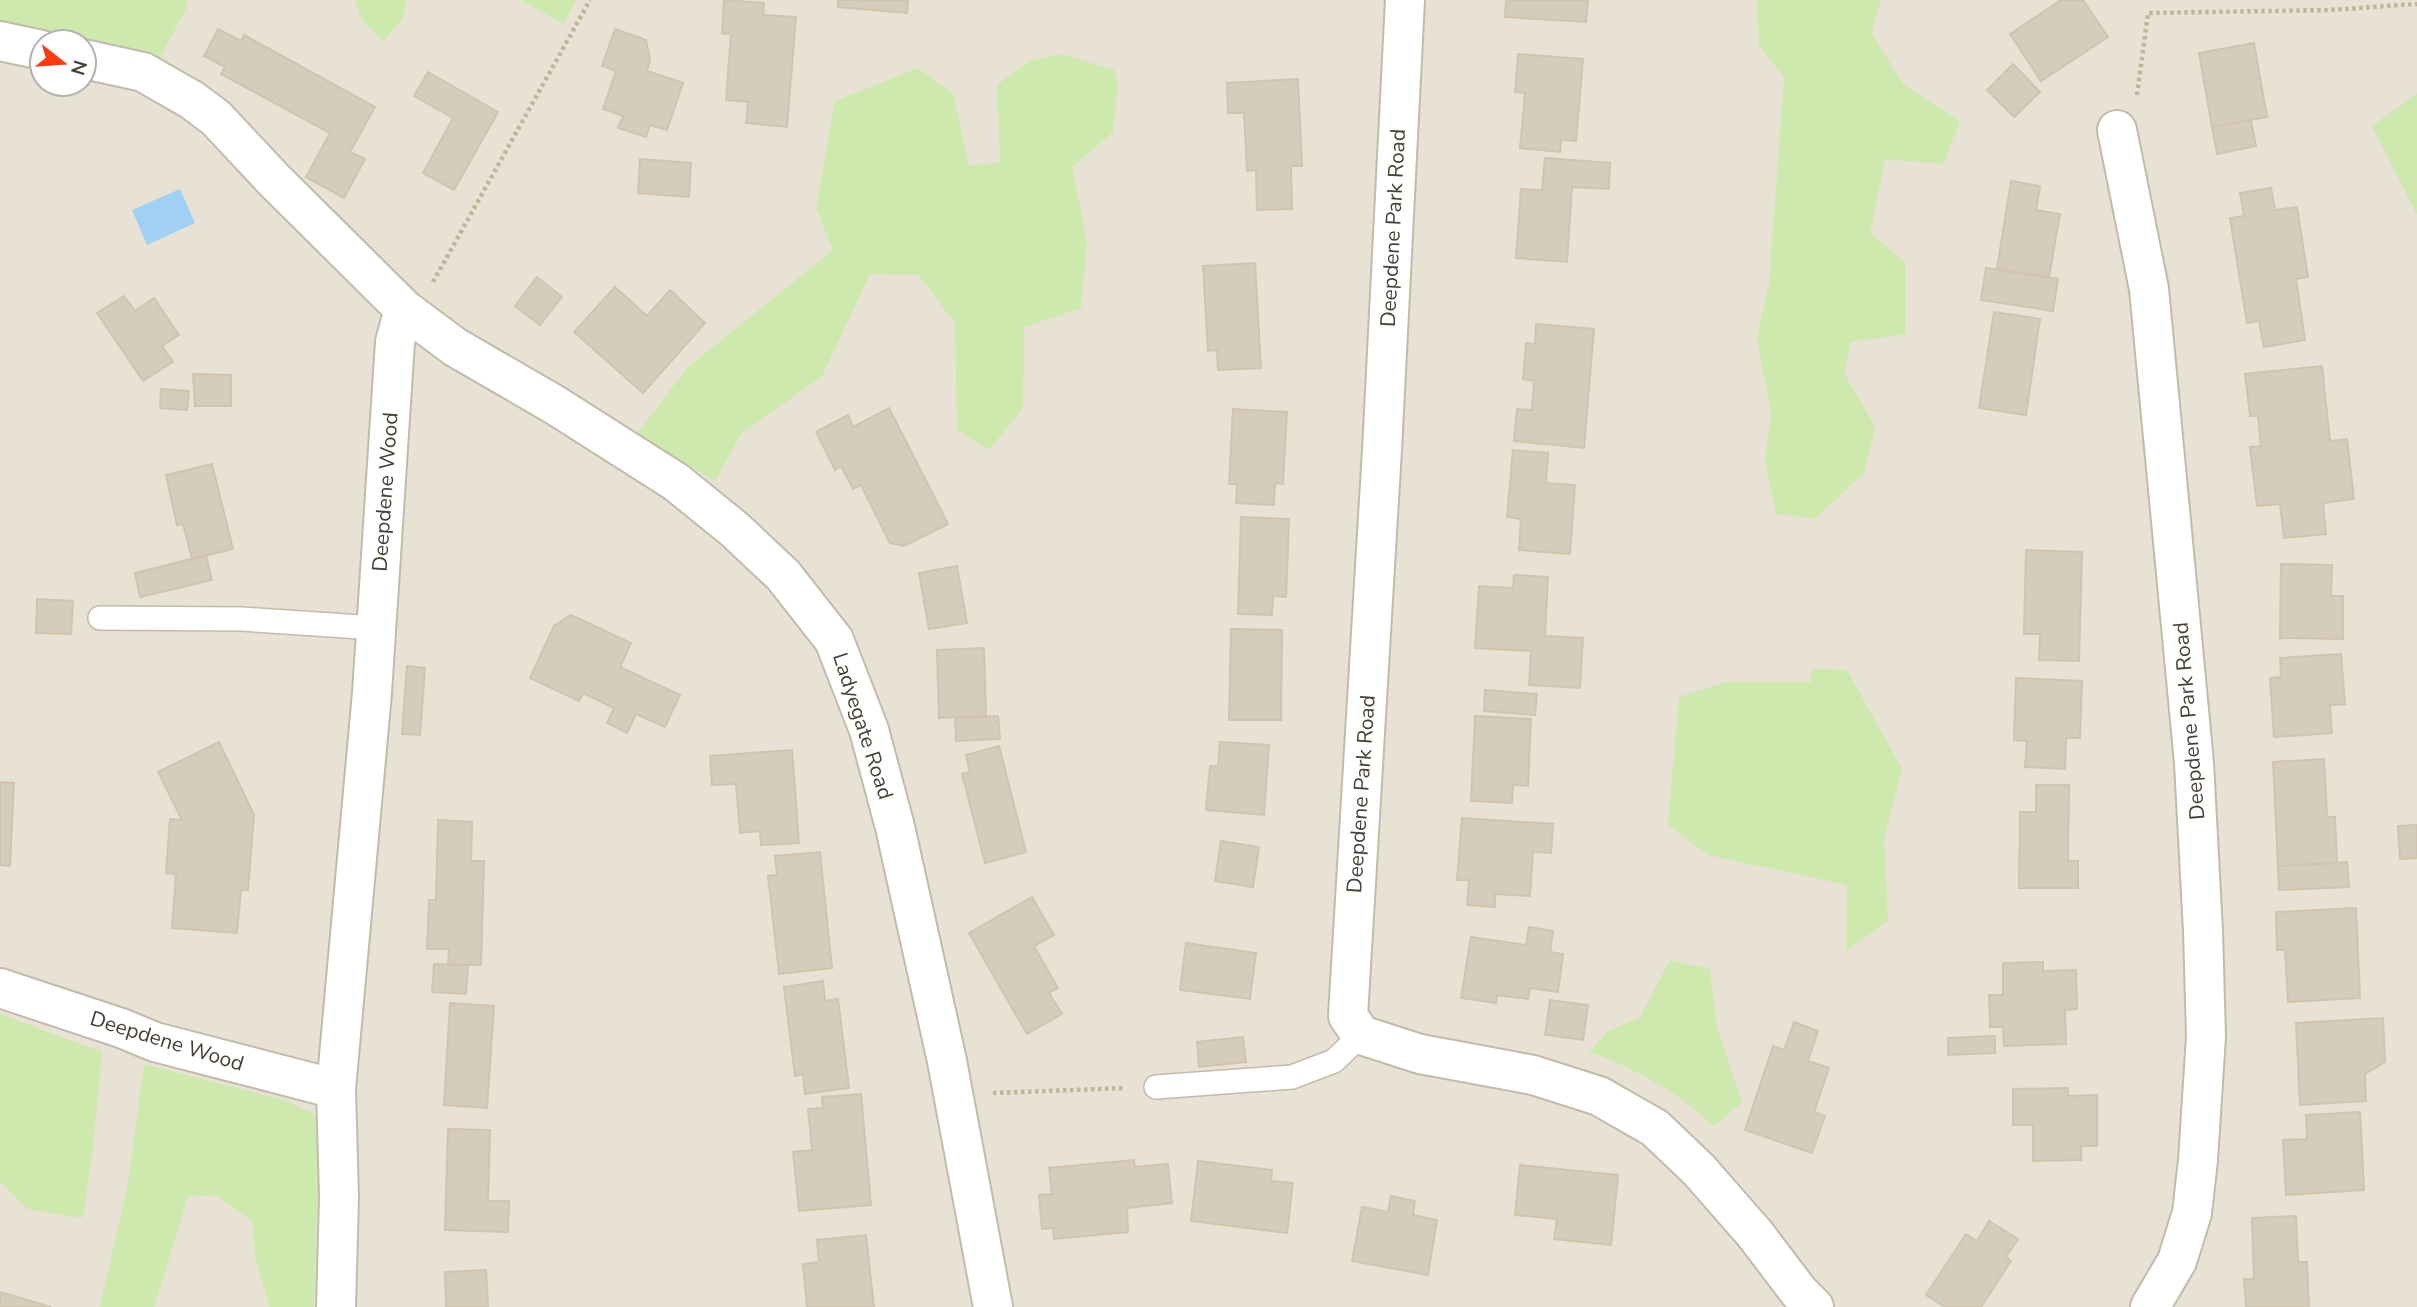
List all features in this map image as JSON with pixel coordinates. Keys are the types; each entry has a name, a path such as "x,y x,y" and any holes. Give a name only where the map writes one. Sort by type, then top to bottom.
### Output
{"street":[{"name":"Deepdene Park Road","path":"1361,1035 1348,1016 1349,989 1382,450 1405,0"},
{"path":"0,41 28,47"},
{"path":"98,62 143,72 192,100 216,118 274,180 409,312"},
{"name":"Deepdene Park Road","path":"2118,130 2149,289 2194,763 2206,1036 2192,1213 2177,1261 2150,1307"},
{"name":"Deepdene Wood","path":"336,1307 339,1197 336,1089 371,706 395,342 409,312"},
{"name":"Ladyegate Road","path":"409,312 455,347 555,405 676,482 734,529 783,575 834,640 869,730 882,774 954,1094 993,1307"},
{"name":"Deepdene Wood","path":"0,988 155,1042 336,1089"},
{"path":"1361,1035 1420,1054 1546,1079 1599,1096 1655,1128 1699,1170 1814,1307"}],"lane":[{"path":"100,618 241,619 376,628"},
{"path":"1156,1087 1292,1077 1334,1061 1361,1035"}],"path":[{"path":"409,312 590,0"},
{"path":"2118,130 2137,94 2148,13 2329,10 2417,4"},
{"path":"954,1094 1156,1087"}],"shaded area":[{"path":"0,0 2417,0 2417,1307 0,1307"}],"green space":[{"path":"0,0 185,0 188,5 156,65 98,46 98,28 28,28 28,33 0,26"},
{"path":"355,0 407,0 402,20 383,41 362,20"},
{"path":"521,0 576,0 564,24"},
{"path":"1757,0 1881,0 1871,33 1904,85 1960,121 1943,164 1885,159 1870,233 1905,262 1905,334 1851,342 1844,373 1875,427 1864,473 1815,519 1776,514 1765,460 1771,413 1757,338 1769,284 1784,78 1759,45"},
{"path":"1063,54 1114,70 1118,84 1113,132 1072,167 1087,241 1081,308 1024,327 1023,408 989,450 957,430 955,323 919,275 870,274 822,376 741,434 715,481 637,434 687,368 833,250 816,208 835,101 918,68 953,93 969,166 1000,162 997,85 1029,61"},
{"path":"2417,93 2417,215 2372,126"},
{"path":"1811,669 1847,670 1902,769 1884,838 1888,921 1846,951 1847,885 1708,855 1668,825 1679,697 1726,682 1811,682"},
{"path":"1670,960 1710,969 1717,1027 1742,1103 1713,1126 1687,1103 1655,1082 1589,1052 1607,1032 1640,1017"},
{"path":"0,1014 102,1052 83,1218 27,1209 0,1181"},
{"path":"144,1064 287,1101 314,1114 319,1140 314,1307 270,1307 256,1261 252,1221 216,1195 188,1197 154,1307 100,1307 128,1184"}],"water":[{"path":"180,189 195,223 147,245 132,210"}],"building":[{"path":"724,0 764,3 763,15 796,17 787,127 746,123 748,102 726,100 731,34 722,33"},
{"path":"838,0 908,0 907,13 838,7"},
{"path":"1506,0 1588,0 1586,22 1505,17"},
{"path":"2061,0 2083,0 2108,37 2041,81 2010,34"},
{"path":"218,29 241,41 244,35 375,107 350,152 365,159 344,198 306,177 330,133 221,74 225,67 204,56"},
{"path":"615,29 646,40 650,59 647,71 683,83 667,130 650,125 646,137 618,128 623,116 603,109 616,71 602,66"},
{"path":"2254,43 2267,117 2212,127 2199,53"},
{"path":"1518,54 1583,59 1576,141 1561,140 1560,152 1520,148 1525,93 1515,92"},
{"path":"2013,64 2040,92 2014,117 1987,90"},
{"path":"428,72 498,112 454,190 423,173 453,118 414,96"},
{"path":"1298,79 1302,166 1291,166 1292,209 1257,210 1256,170 1247,171 1244,113 1228,113 1227,83"},
{"path":"2251,120 2256,146 2217,154 2212,127"},
{"path":"1545,158 1610,163 1609,189 1572,187 1567,262 1516,258 1521,189 1542,190"},
{"path":"640,159 691,163 689,197 638,193"},
{"path":"2011,181 2040,186 2036,210 2060,214 2049,277 1997,269"},
{"path":"2271,188 2275,210 2297,207 2308,277 2296,279 2305,340 2264,347 2259,321 2247,323 2230,218 2244,216 2240,193"},
{"path":"1255,263 1261,368 1218,370 1217,350 1208,351 1203,266"},
{"path":"1986,268 2058,279 2053,311 1981,300"},
{"path":"537,277 562,297 540,325 515,306"},
{"path":"615,287 647,316 670,290 705,323 643,393 574,332"},
{"path":"124,296 135,311 154,298 179,335 162,346 173,362 143,381 97,313"},
{"path":"1994,312 2040,319 2026,415 1979,408"},
{"path":"1536,324 1594,329 1584,448 1514,441 1517,409 1532,410 1534,381 1523,379 1526,343 1535,344"},
{"path":"2322,366 2330,441 2347,439 2354,499 2323,503 2326,534 2284,538 2280,504 2257,506 2250,447 2261,446 2258,416 2250,416 2245,374"},
{"path":"193,374 231,375 231,406 195,406"},
{"path":"161,389 189,391 187,410 160,408"},
{"path":"889,408 948,524 904,546 890,543 861,485 853,489 841,466 835,470 816,432 848,415 853,427"},
{"path":"1233,409 1287,412 1283,484 1275,483 1274,505 1236,503 1237,484 1229,484"},
{"path":"1513,450 1548,453 1546,483 1575,485 1570,554 1519,550 1521,519 1507,517"},
{"path":"212,464 233,549 192,559 183,524 177,525 166,475"},
{"path":"1241,517 1289,519 1286,597 1273,596 1272,615 1238,614"},
{"path":"2026,550 2082,552 2079,661 2039,660 2040,634 2024,634"},
{"path":"206,555 212,580 140,597 135,573"},
{"path":"2281,564 2332,565 2331,596 2343,596 2343,639 2280,638"},
{"path":"957,566 967,623 929,629 919,573"},
{"path":"1514,575 1548,577 1545,636 1583,638 1580,688 1529,685 1531,651 1475,648 1479,586 1513,588"},
{"path":"37,599 73,601 71,634 36,633"},
{"path":"571,615 631,643 620,667 680,695 665,727 636,714 627,733 607,723 614,708 583,693 579,701 530,678 554,626"},
{"path":"1231,629 1282,630 1281,720 1229,720"},
{"path":"984,648 986,716 939,718 937,650"},
{"path":"2341,654 2345,704 2330,705 2332,733 2274,737 2270,678 2281,677 2280,658"},
{"path":"407,666 425,668 420,735 402,734"},
{"path":"2016,678 2082,681 2080,738 2066,738 2065,769 2025,767 2027,741 2014,740"},
{"path":"1485,690 1537,694 1535,715 1484,711"},
{"path":"998,716 1000,739 956,741 955,718"},
{"path":"1475,716 1531,719 1528,786 1513,785 1512,803 1471,801"},
{"path":"219,742 254,815 248,890 241,890 237,933 172,928 176,874 166,873 170,819 182,820 158,772"},
{"path":"1220,742 1269,745 1264,815 1206,810 1210,766 1218,766"},
{"path":"999,746 1026,852 985,863 962,774 970,772 966,755"},
{"path":"792,750 799,843 761,845 760,831 740,833 736,784 712,785 710,756"},
{"path":"2324,759 2327,817 2335,817 2337,863 2278,866 2273,762"},
{"path":"0,782 14,783 10,866 0,865"},
{"path":"2036,785 2069,785 2068,861 2078,861 2078,888 2019,888 2020,812 2036,812"},
{"path":"1462,818 1553,824 1551,853 1533,852 1530,896 1495,894 1495,907 1467,905 1469,880 1457,880"},
{"path":"438,820 472,822 471,861 484,861 481,965 448,965 449,949 427,949 429,900 436,900"},
{"path":"2417,825 2417,858 2400,859 2398,826"},
{"path":"1221,841 1259,847 1253,887 1215,881"},
{"path":"820,852 832,968 779,974 768,876 777,875 775,856"},
{"path":"2347,862 2349,887 2279,890 2278,866"},
{"path":"1032,897 1054,935 1034,946 1058,988 1049,993 1062,1014 1027,1034 969,933"},
{"path":"2356,908 2360,998 2288,1002 2285,950 2277,950 2276,912"},
{"path":"1529,927 1553,931 1550,952 1563,954 1558,992 1530,988 1528,999 1497,995 1496,1003 1461,998 1471,937 1526,945"},
{"path":"1186,943 1256,953 1250,999 1180,990"},
{"path":"2043,962 2043,971 2076,970 2077,1009 2065,1010 2066,1044 2004,1046 2003,1027 1990,1027 1989,995 2003,995 2003,963"},
{"path":"434,964 468,965 466,994 432,992"},
{"path":"823,981 825,1001 838,999 849,1088 805,1094 803,1074 795,1076 784,987"},
{"path":"1550,1000 1588,1005 1583,1040 1545,1035"},
{"path":"450,1003 494,1006 487,1108 444,1105"},
{"path":"2383,1018 2385,1062 2365,1074 2366,1101 2300,1105 2296,1023"},
{"path":"1794,1022 1818,1031 1808,1061 1829,1068 1814,1112 1825,1116 1812,1153 1745,1130 1773,1046 1784,1050"},
{"path":"1995,1036 1995,1053 1948,1055 1948,1038"},
{"path":"1243,1037 1246,1062 1199,1067 1197,1042"},
{"path":"2068,1088 2068,1096 2097,1095 2097,1146 2081,1146 2081,1160 2033,1161 2033,1125 2013,1125 2013,1089"},
{"path":"861,1094 871,1205 799,1211 793,1152 812,1150 808,1109 823,1108 822,1097"},
{"path":"2360,1112 2364,1190 2286,1195 2283,1140 2307,1139 2306,1115"},
{"path":"448,1129 490,1130 488,1201 509,1201 508,1232 445,1230"},
{"path":"1134,1160 1135,1167 1168,1164 1172,1203 1127,1208 1128,1232 1054,1239 1053,1228 1042,1229 1039,1195 1052,1194 1049,1168"},
{"path":"1198,1161 1272,1170 1271,1181 1293,1183 1287,1233 1191,1221"},
{"path":"1520,1165 1618,1175 1611,1245 1554,1239 1557,1219 1515,1215"},
{"path":"1391,1196 1415,1201 1413,1215 1437,1220 1428,1275 1352,1261 1362,1207 1388,1212"},
{"path":"2296,1216 2298,1262 2307,1262 2309,1307 2246,1307 2244,1279 2254,1279 2252,1218"},
{"path":"1989,1221 2018,1239 2006,1257 2011,1261 1981,1307 1945,1307 1926,1295 1966,1234 1977,1241"},
{"path":"866,1235 874,1307 807,1307 803,1264 819,1262 817,1240"},
{"path":"486,1270 488,1307 446,1307 445,1272"},
{"path":"0,1292 51,1307 0,1307"}]}
